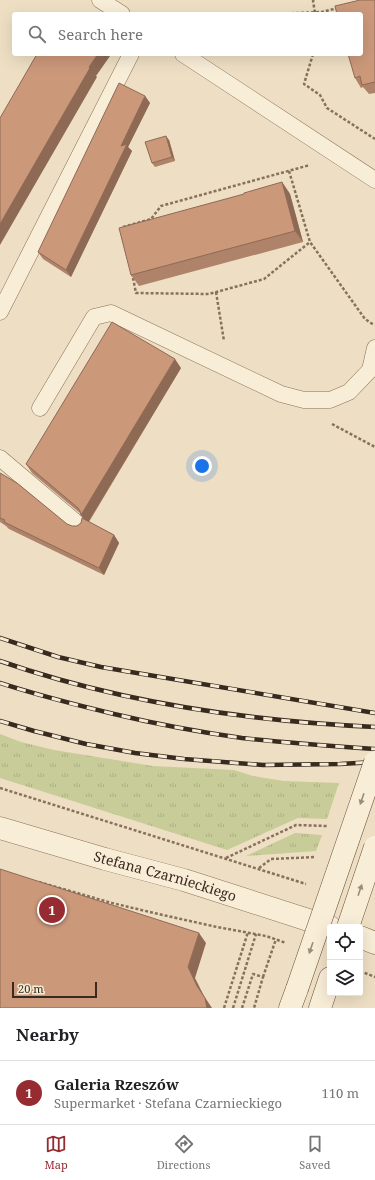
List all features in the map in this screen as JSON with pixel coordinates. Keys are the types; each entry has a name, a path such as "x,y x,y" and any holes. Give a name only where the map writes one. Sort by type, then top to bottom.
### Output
{"street":[{"path":"294,999 375,762"},
{"name":"Stefana Czarnieckiego","path":"0,828 105,859 184,880 327,926"},
{"path":"349,924 375,847"},
{"path":"363,939 375,943"},
{"path":"321,1004 327,987"}],"lane":[{"path":"100,0 119,12"},
{"path":"0,312 130,56"},
{"path":"186,56 375,180"},
{"path":"40,408 94,317 111,313 281,394 304,400 330,400 349,392 370,370 375,348"},
{"path":"0,458 78,524"}],"path":[{"path":"314,0 315,12"},
{"path":"320,12 344,7"},
{"path":"312,56 304,84 320,96 327,108 375,139"},
{"path":"122,228 151,218 161,206 316,163"},
{"path":"289,170 310,242 365,319 375,326"},
{"path":"131,271 136,293 209,294 264,279 310,242"},
{"path":"216,292 228,369"},
{"path":"317,400 327,421 375,447"},
{"path":"0,788 310,885"},
{"path":"226,858 296,825 328,826"},
{"path":"259,868 271,859 311,856"},
{"path":"35,881 112,903 217,927 248,932 289,944"},
{"path":"224,1008 248,932"},
{"path":"233,1008 256,934"},
{"path":"254,1008 276,939"},
{"path":"363,972 375,977"},
{"path":"242,1008 253,974 263,977"}],"green space":[{"path":"0,734 21,742 54,750 153,766 234,770 253,776 284,781 339,783 327,819 298,818 227,850 0,778"},
{"path":"295,833 322,835 316,851 246,856"}],"building":[{"path":"360,0 375,0 375,82 362,85 360,76 355,78 349,56 363,56 363,12 336,12 335,6"},
{"path":"36,56 97,56 0,224 0,118"},
{"path":"119,83 145,96 121,146 127,144 66,270 38,252"},
{"path":"166,136 172,157 152,163 145,142"},
{"path":"282,182 295,231 131,275 119,228 244,194"},
{"path":"112,322 175,359 81,515 78,508 26,464"},
{"path":"0,473 17,483 67,524 77,526 81,523 82,518 114,535 99,568 4,522 5,520 0,518"},
{"path":"0,869 199,933 188,967 197,986 205,998 207,1008 0,1008"}],"railway":[{"path":"0,638 58,657 101,667 375,713"},
{"path":"0,661 46,676 92,688 185,708 280,720 375,727"},
{"path":"0,683 100,711 194,730 259,740 375,749"},
{"path":"0,721 86,744 135,753 184,759 263,765 375,762"}],"place":[{"name":"Galeria Rzeszów","path":"52,910"}]}
